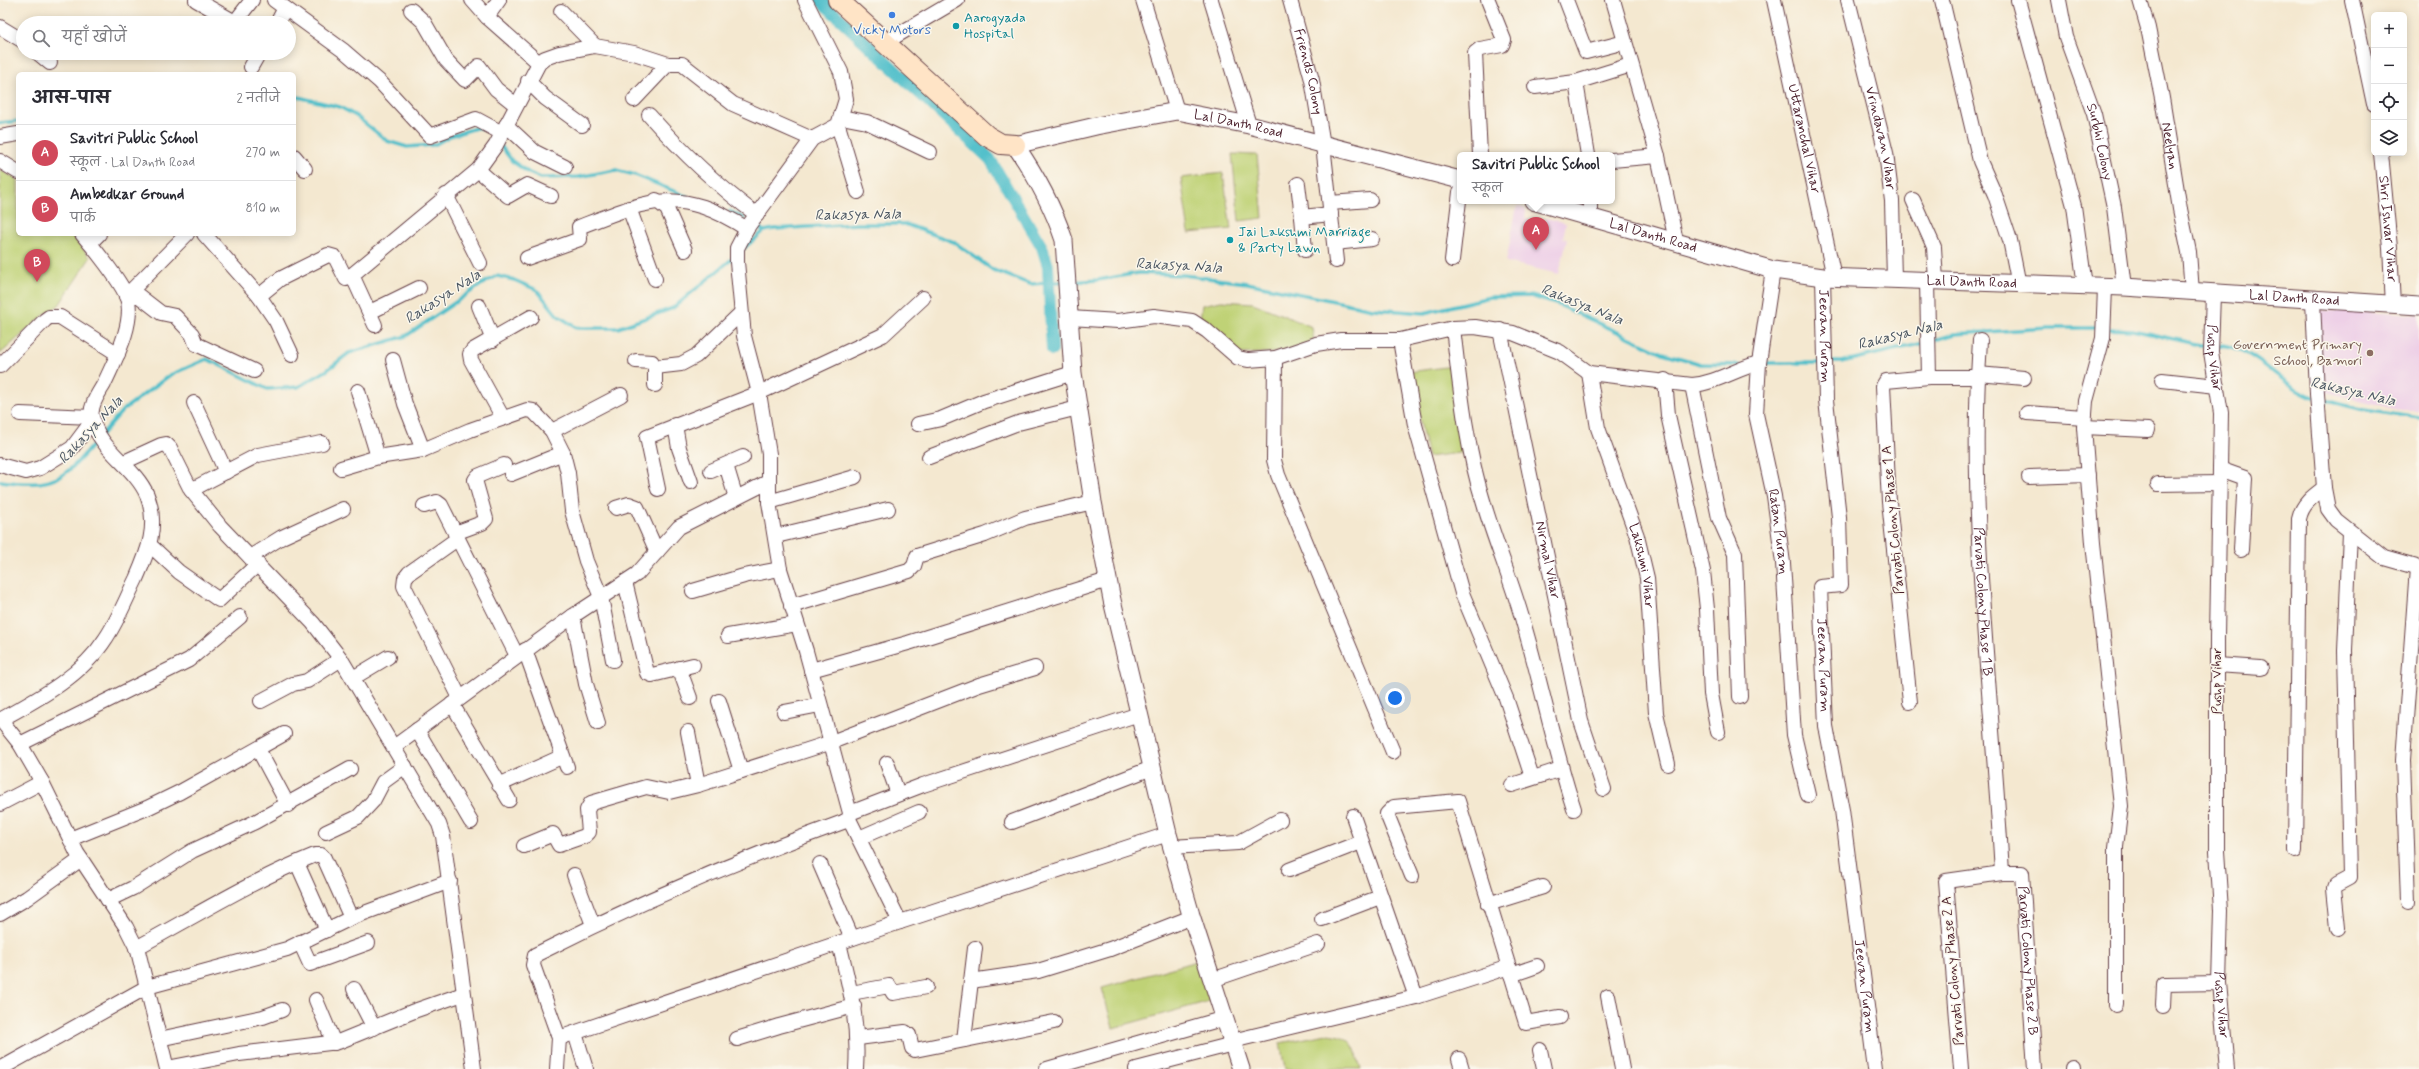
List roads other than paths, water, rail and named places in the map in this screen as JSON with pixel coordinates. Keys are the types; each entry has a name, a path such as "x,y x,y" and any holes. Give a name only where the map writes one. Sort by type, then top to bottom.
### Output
{"main road":[{"path":"838,0 987,136 1001,144 1015,145"}],"street":[{"path":"196,0 224,16"},
{"path":"240,16 252,0"},
{"path":"472,0 487,17 539,64"},
{"path":"487,17 499,0"},
{"path":"805,0 841,72 846,99 840,121 858,192"},
{"path":"884,43 957,0"},
{"path":"1143,0 1177,111"},
{"path":"1211,0 1249,125"},
{"name":"Friends Colony","path":"1290,0 1312,80 1323,145 1336,261"},
{"path":"1480,152 1475,53 1480,48 1502,45 1504,40 1488,0"},
{"path":"1566,0 1586,52 1625,42"},
{"path":"1613,0 1658,156 1676,241"},
{"name":"Uttaranchal Vihar","path":"1774,0 1828,277"},
{"name":"Vrindavan Vihar","path":"1848,0 1886,153 1892,201 1894,280"},
{"path":"1942,0 1980,161 1995,195 2010,240 2019,285"},
{"path":"2018,0 2074,206 2085,286"},
{"name":"Surbhi Colony","path":"2059,0 2066,37 2094,114 2114,207 2124,287"},
{"name":"Neelyan","path":"2140,0 2148,28 2162,98 2180,209 2189,252 2192,292"},
{"path":"2352,0 2371,90"},
{"path":"278,16 279,3"},
{"path":"279,3 344,51 380,82 430,136 476,119 501,135 565,167"},
{"path":"411,10 424,22 446,60 465,80 479,66 496,89 516,105"},
{"path":"561,11 595,46"},
{"path":"0,27 16,37"},
{"path":"259,296 280,279 328,255 335,257 346,279 352,275 446,195 478,170 501,135 528,82 539,64 545,58 559,53 595,46 634,53 668,64 682,64 733,104 812,139"},
{"path":"46,60 50,64"},
{"path":"250,67 254,60"},
{"path":"634,100 668,64"},
{"path":"1536,87 1576,82 1631,65"},
{"path":"528,82 545,98 582,125"},
{"path":"1576,82 1588,152"},
{"name":"Lal Danth Road","path":"1015,145 1096,126 1177,111 1249,125 1457,179"},
{"path":"649,115 673,141 711,177 758,215"},
{"path":"900,922 849,816 811,670 780,569 776,536 769,502 769,454 759,394 744,336 737,248 747,229 812,139 840,121 867,122 930,152"},
{"path":"0,137 16,134"},
{"path":"1015,145 1026,161 1058,220 1064,240 1073,373 1093,502 1108,580 1169,840 1192,918 1241,1069"},
{"path":"1615,160 1658,156"},
{"name":"Shri Ishvar Vihar","path":"2381,156 2390,248 2393,304"},
{"path":"296,158 305,169"},
{"path":"0,161 16,171"},
{"path":"478,170 508,196 527,185 551,196"},
{"path":"1298,184 1305,250"},
{"path":"446,195 480,263"},
{"path":"527,258 580,239 579,227 629,208 656,200 673,200 697,206 728,217 747,229"},
{"path":"656,200 667,209 685,250"},
{"path":"1302,217 1331,208 1370,200"},
{"path":"1913,200 1934,247 1928,333 1929,376 1978,375 2024,378"},
{"path":"1452,260 1459,204"},
{"name":"Lal Danth Road","path":"1554,204 1590,209 1676,241 1773,270 1828,277 2019,285 2085,286 2105,288 2124,287 2214,294 2419,306"},
{"path":"629,208 655,279"},
{"path":"126,296 185,236"},
{"path":"206,236 259,296 276,321 292,355"},
{"path":"90,237 126,296 128,319 118,354 94,403 93,420 102,440 124,462 146,494 150,506 152,526 150,545 118,619 106,639 91,658 57,687 0,720 20,744 42,782 81,859 108,900 136,948 167,1069 239,1054 334,1043 463,994"},
{"path":"1335,243 1372,239"},
{"name":"Ratan Puram","path":"1773,270 1758,363 1756,414 1774,496 1783,563 1794,734 1808,795"},
{"path":"352,275 373,318 419,288"},
{"name":"Jeevan Puram","path":"1828,277 1825,355 1826,400 1839,517 1840,585 1820,587 1826,726 1842,810 1875,1069"},
{"path":"2105,288 2103,338 2086,401 2084,422 2093,543 2121,806 2116,847 2116,1005"},
{"name":"Pushp Vihar","path":"2214,294 2211,352 2221,413 2217,665 2217,851 2221,910 2220,983 2227,1069"},
{"path":"126,296 139,296 161,312 175,316 192,334 196,344 254,371"},
{"path":"658,489 646,440 651,435 759,394 883,335 923,298"},
{"path":"2313,300 2317,394 2324,488 2328,509 2336,520 2384,558 2418,568 2403,760 2408,902"},
{"path":"479,306 493,340"},
{"path":"1069,310 1118,321 1154,316 1173,317 1192,321 1207,331 1238,358 1248,360 1275,358 1316,344 1341,340 1400,340 1453,328 1475,327 1513,333 1560,352 1589,373 1665,380 1692,385 1707,384 1740,368 1758,363"},
{"path":"655,367 681,364 696,356 741,313"},
{"path":"0,366 45,320 54,316 60,317 118,354"},
{"path":"503,418 471,360 473,350 531,317"},
{"path":"1453,328 1462,398 1474,470 1484,505 1528,637 1561,769 1574,809"},
{"name":"Nirmal Vihar","path":"1500,330 1581,721 1604,789"},
{"path":"1400,340 1415,425 1460,586 1506,698 1532,778"},
{"name":"Parvati Colony Phase 1 B","path":"1980,340 1975,430 1982,618 1995,745 2002,873"},
{"path":"1275,358 1274,460 1278,475 1393,752"},
{"path":"393,360 405,404 423,450"},
{"path":"636,361 652,362 655,367 655,385"},
{"path":"918,424 941,419 984,401 1073,373"},
{"name":"Lakshmi Vihar","path":"1589,373 1598,428 1637,536 1647,578 1656,713 1668,764"},
{"name":"Parvati Colony Phase 1 A","path":"1910,702 1889,502 1883,386 1886,381 1929,376"},
{"path":"1665,380 1668,415 1686,489 1703,571 1708,610 1711,694 1718,732"},
{"path":"2162,380 2217,386"},
{"path":"1692,385 1719,518 1735,554 1740,697"},
{"path":"358,390 378,457"},
{"path":"552,431 621,395"},
{"path":"194,403 226,472"},
{"path":"929,456 1018,423 1078,408"},
{"path":"341,468 378,457 423,450 503,418 527,410 533,411 552,431 563,453 568,473 572,511 586,561 601,597 613,660"},
{"path":"2027,413 2148,430"},
{"path":"20,414 93,420"},
{"path":"0,465 26,472 40,468 72,448 93,420"},
{"path":"675,425 679,448 691,482"},
{"path":"191,490 258,455 322,443"},
{"path":"124,462 166,444 170,448 191,490 220,526 313,623 341,659 439,824 443,836 450,881 463,994 474,1069"},
{"path":"508,800 456,701 404,586 404,578 456,536 482,523 486,519 475,480 478,476 507,470 563,453"},
{"path":"711,471 743,457"},
{"path":"726,465 736,498"},
{"path":"2220,469 2245,478 2242,550"},
{"path":"2028,477 2088,475"},
{"path":"769,502 855,477"},
{"path":"394,747 521,653 573,616 637,574 679,527 768,482"},
{"path":"2158,484 2219,483"},
{"path":"2295,851 2299,519 2303,508 2312,497 2324,488"},
{"path":"424,506 437,502 441,505 456,536 521,653 545,703 564,762 499,785"},
{"path":"791,606 909,571 914,566 917,556 985,535 1025,518 1093,502"},
{"path":"616,508 629,504 637,507 657,552"},
{"path":"150,545 179,572 219,600 254,561 282,537 343,509"},
{"path":"776,536 888,509"},
{"path":"2338,928 2334,888 2338,883 2349,879 2350,877 2345,651 2350,532"},
{"path":"693,591 744,576 780,569"},
{"path":"811,670 908,643 1108,580"},
{"path":"625,582 647,673 652,675 686,666 690,698"},
{"path":"573,616 586,684 598,723"},
{"path":"20,744 189,660 240,617"},
{"path":"728,636 797,624"},
{"path":"352,678 388,657"},
{"path":"261,701 293,684 306,681 341,659"},
{"path":"2217,665 2261,668"},
{"path":"524,846 553,834 559,845 585,836 590,827 587,810 591,803 646,787 669,792 698,785 829,743 979,685 1035,668"},
{"path":"719,701 741,771"},
{"path":"784,712 820,705"},
{"path":"557,1069 559,1038 532,964 535,956 593,925 898,794 1139,714"},
{"path":"417,730 471,822"},
{"path":"688,732 698,785"},
{"path":"70,839 147,808 284,734"},
{"path":"258,749 288,805"},
{"path":"887,763 898,794"},
{"path":"326,832 358,817 373,801 383,782 405,766"},
{"path":"1012,822 1152,768"},
{"path":"108,900 133,888 192,851 288,805 350,769"},
{"path":"1512,785 1561,769"},
{"path":"0,804 42,782"},
{"path":"1412,876 1387,814 1394,807 1458,801 1488,904 1526,1023 1560,1017"},
{"path":"859,838 919,812"},
{"path":"1353,816 1416,997"},
{"path":"559,1038 900,922 1169,840 1238,843 1280,820"},
{"path":"1289,870 1361,842"},
{"path":"136,948 193,915 315,855 320,855 324,858 351,918"},
{"path":"0,914 27,898 81,859"},
{"path":"297,863 327,930"},
{"path":"820,864 846,941 858,1038 856,1069"},
{"name":"Parvati Colony Phase 2 A","path":"1961,1069 1946,881 2002,873"},
{"name":"Parvati Colony Phase 2 B","path":"2002,873 2022,873 2035,1069"},
{"path":"574,875 593,925"},
{"path":"0,1069 147,987 250,959 300,942 351,918 450,881"},
{"path":"1488,904 1543,887"},
{"path":"1322,919 1380,897"},
{"path":"971,981 1038,970 1110,949 1192,918"},
{"path":"300,942 310,964 368,943"},
{"path":"1212,980 1318,944"},
{"path":"964,1040 975,948"},
{"path":"1136,1069 1233,1042 1416,997 1510,971 1537,966"},
{"path":"2163,1006 2164,984 2220,983"},
{"path":"737,1039 779,1026 889,986 893,993 926,987"},
{"path":"354,989 374,1028"},
{"path":"1608,996 1622,1069"},
{"path":"316,1000 334,1043"},
{"path":"159,1039 263,1017 282,1010"},
{"path":"1047,1069 1225,1018"},
{"path":"858,1038 905,1032 909,1035 912,1048 916,1050 1054,1022"},
{"path":"575,1033 586,1069"},
{"path":"1540,1050 1544,1069"}],"waterway":[{"path":"820,0 990,159 1042,247 1048,266 1052,350"},
{"path":"296,96 340,107 356,116 387,141 407,147 434,145 450,136 479,127 481,128"},
{"path":"0,123 16,121"},
{"path":"501,146 512,161 529,173 541,178 578,177 616,170 635,175 686,196"},
{"path":"730,211 744,218"},
{"name":"Rakasya Nala","path":"742,250 764,231 774,229 858,224 905,224 954,242 993,270 1030,284 1062,282"},
{"path":"755,225 764,231"},
{"name":"Rakasya Nala","path":"102,434 123,410 170,375 207,359 267,389 298,387 326,371 349,353 406,336 482,284 497,276 514,280 537,290 557,315 577,328 618,328 673,308 733,258"},
{"name":"Rakasya Nala","path":"1072,282 1098,280 1139,273 1183,275 1247,283 1373,309 1424,313 1490,297 1531,296 1559,305 1663,353 1701,364 1739,365"},
{"name":"Rakasya Nala","path":"1932,341 1955,334 2048,328 2101,328"},
{"name":"Rakasya Nala","path":"2107,329 2132,330 2201,345 2209,345"},
{"name":"Rakasya Nala","path":"1829,362 1841,362 1924,343"},
{"name":"Rakasya Nala","path":"2215,345 2229,346 2242,351 2301,392 2314,397"},
{"name":"Rakasya Nala","path":"1763,363 1823,363"},
{"name":"Rakasya Nala","path":"2321,399 2364,410 2419,418"},
{"name":"Rakasya Nala","path":"0,481 33,483 46,482 56,478 75,465 97,440"}],"place":[{"name":"Vicky Motors","path":"892,15"},
{"name":"Aarogyada Hospital","path":"956,26"},
{"name":"Jai Lakshmi Marriage & Party Lawn","path":"1230,240"},
{"name":"Savitri Public School","path":"1536,250"},
{"name":"Ambedkar Ground","path":"37,282"},
{"name":"Government Primary School, Bamori","path":"2370,353"}]}
